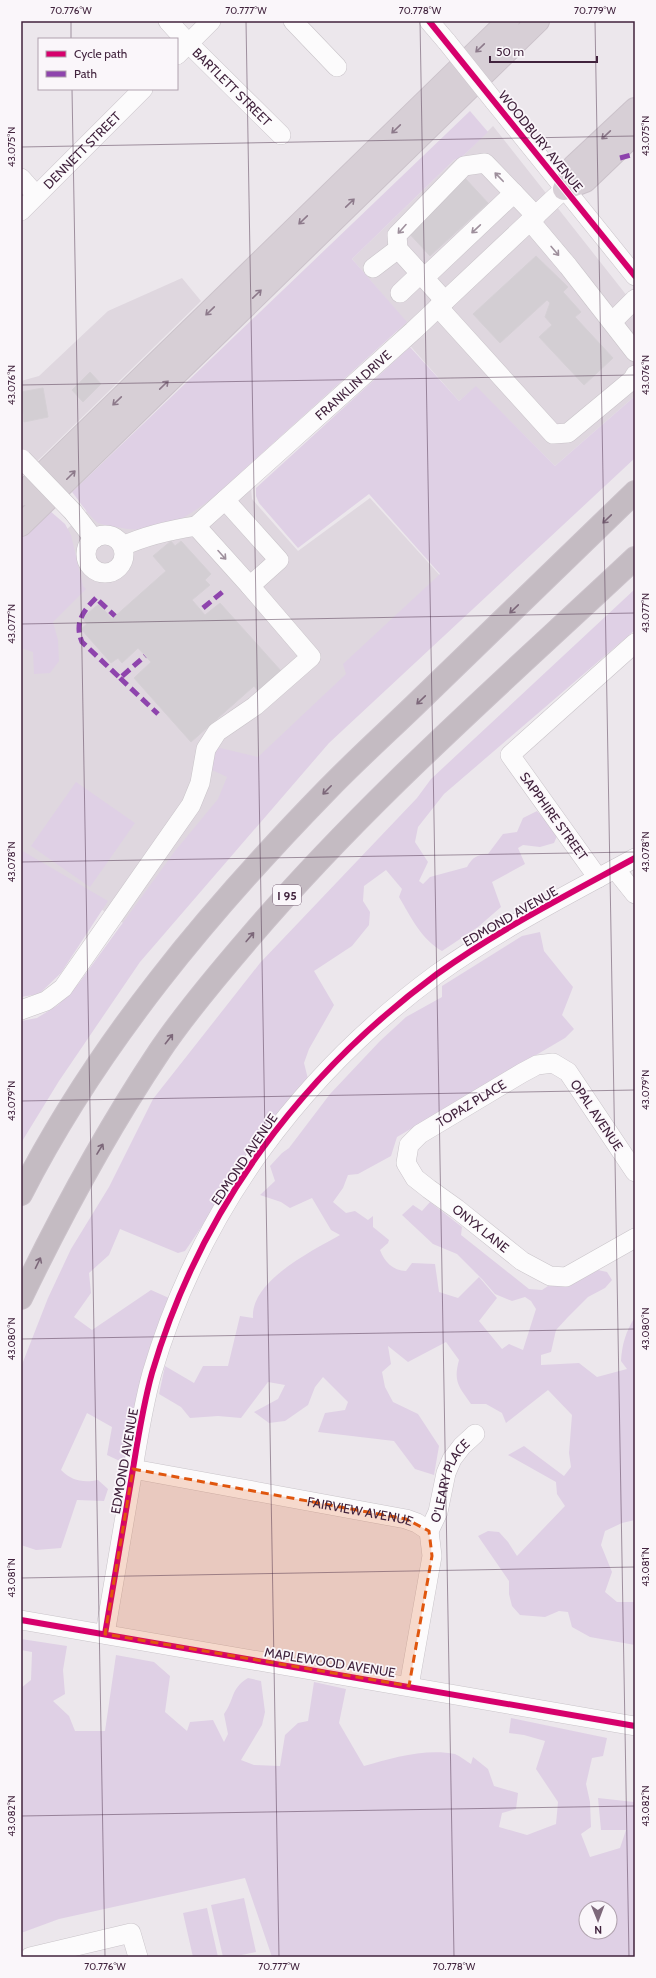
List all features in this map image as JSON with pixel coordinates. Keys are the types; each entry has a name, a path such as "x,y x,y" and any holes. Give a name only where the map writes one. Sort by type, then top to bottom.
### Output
{"highway":[{"path":"21,1194 76,1099 129,1020 170,966 269,851 328,788 635,492"},
{"name":"I 95","path":"21,1298 76,1189 160,1051 224,967 275,907 343,835 423,757 635,558"}],"main road":[{"path":"21,495 508,21"},
{"path":"21,525 538,21"},
{"path":"564,189 574,166 635,109"},
{"path":"564,189 585,181 635,133"}],"street":[{"name":"BARTLETT STREET","path":"168,21 177,38"},
{"path":"183,49 211,21"},
{"path":"293,21 337,67"},
{"name":"WOODBURY AVENUE","path":"429,21 635,276"},
{"name":"BARTLETT STREET","path":"178,40 183,49 281,135"},
{"name":"DENNETT STREET","path":"21,211 142,90"},
{"path":"635,352 514,193 485,163 464,166 397,235 398,249 422,276 442,304 554,434 568,433 633,379 635,375"},
{"path":"21,178 36,195"},
{"name":"FRANKLIN DRIVE","path":"196,526 442,304 564,189"},
{"path":"400,294 514,193"},
{"path":"373,268 398,249"},
{"path":"612,322 635,299"},
{"path":"21,459 73,512 94,539"},
{"path":"225,500 279,560 250,586"},
{"path":"21,1010 37,1005 55,995 63,988 191,805 200,783 206,749 210,740 217,732 255,706 311,657 196,526 167,530 144,537 123,546"},
{"path":"102,536 113,537 123,546 124,558 121,565 110,573 102,573 92,568 87,558 88,547 94,539 102,536"},
{"name":"SAPPHIRE STREET","path":"598,878 510,755 635,643"},
{"name":"EDMOND AVENUE","path":"105,1634 138,1435 152,1375 187,1280 201,1248 238,1183 281,1123 332,1064 398,1005 480,945 635,858"},
{"path":"615,869 635,894"},
{"name":"TOPAZ PLACE","path":"406,1163 408,1146 420,1134 522,1073 537,1065 553,1063"},
{"name":"OPAL AVENUE","path":"553,1063 568,1072 635,1172"},
{"name":"ONYX LANE","path":"406,1163 415,1178 522,1261 550,1276 566,1276 635,1238"},
{"name":"O'LEARY PLACE","path":"429,1531 438,1512 446,1474 452,1459 462,1446 475,1434"},
{"name":"FAIRVIEW AVENUE","path":"133,1469 406,1519 417,1523 429,1531 432,1556 408,1686"},
{"name":"MAPLEWOOD AVENUE","path":"21,1620 635,1726"},
{"path":"36,1956 131,1933 138,1957"}],"highlighted area":[{"path":"133,1469 406,1519 429,1531 432,1556 409,1686 105,1634"}],"shaded area":[{"path":"470,111 488,132 462,157 454,160 352,259 407,322 216,495 193,512 170,524 145,529 131,529 107,525 98,523 94,520 72,492"},
{"path":"493,126 635,306 635,396 555,466 476,387 459,401 397,331 406,322 352,259 454,160 462,157"},
{"path":"182,278 201,301 21,477 21,381 39,376 108,311"},
{"path":"410,347 459,401 476,386 555,466 635,396 635,458 329,743 140,962 59,1081 21,1143 21,1021 37,1018 58,1005 79,983 175,851 218,799 227,777 210,769 216,747 258,757 346,674 343,664 440,574 369,494 298,548 259,503 256,496 256,488"},
{"path":"189,418 251,487 252,499 298,551 370,498 444,580 139,933 21,859 21,571"},
{"path":"49,510 65,524 71,535 83,586 86,589 53,622 58,640 59,661 50,673 34,674 33,652 21,648 21,539"},
{"path":"635,589 635,630 444,794 418,827 415,842 428,862 419,881 423,884 430,877 467,867 475,857 488,854 503,834 517,832 523,818 537,811 558,834 554,843 540,847 523,845 518,848 525,864 492,882 501,907 478,927 442,951 422,934 412,920 399,897 402,889 386,870 364,886 363,901 370,912 369,925 352,946 314,971 334,1005 309,1049 304,1063 308,1079 246,1156 185,1251 178,1253 120,1229 109,1255 89,1273 91,1293 74,1317 92,1330 151,1290 169,1298 124,1463 107,1455 112,1427 87,1413 61,1470 69,1477 74,1479 83,1481 98,1480 108,1489 104,1501 77,1500 61,1548 36,1550 21,1545 21,1367 48,1298 71,1249 109,1187 153,1099 260,963 417,798 431,779"},
{"path":"76,782 135,823 90,887 31,846"},
{"path":"21,850 108,901 61,973 39,994 21,997"},
{"path":"540,932 544,951 573,987 562,1015 574,1029 565,1038 397,1137 391,1156 358,1174 348,1175 343,1188 333,1202 346,1213 355,1211 368,1220 373,1216 373,1227 389,1240 388,1243 380,1250 384,1258 393,1267 401,1271 406,1271 412,1263 435,1264 439,1292 458,1298 479,1277 497,1298 479,1321 502,1349 509,1344 523,1350 536,1309 531,1301 525,1297 512,1301 495,1294 482,1279 457,1254 433,1244 402,1215 413,1205 422,1211 430,1202 462,1227 461,1235 529,1289 542,1290 551,1284 585,1277 598,1270 607,1272 612,1280 605,1288 588,1297 556,1330 551,1352 541,1355 541,1365 579,1363 597,1377 627,1369 621,1361 622,1349 629,1327 635,1317 635,1520 622,1523 605,1531 601,1545 612,1572 605,1592 617,1602 635,1602 635,1645 590,1637 572,1627 568,1612 559,1611 545,1617 520,1615 512,1606 509,1594 509,1581 478,1536 488,1531 499,1532 517,1556 565,1506 557,1494 556,1482 508,1455 524,1446 564,1476 571,1467 569,1453 572,1415 548,1390 506,1423 502,1413 486,1404 471,1404 458,1384 457,1368 459,1360 446,1342 408,1362 388,1346 391,1364 382,1372 385,1387 393,1402 418,1414 439,1446 434,1475 415,1469 394,1441 318,1432 325,1413 345,1410 348,1402 323,1377 315,1387 308,1405 285,1421 269,1423 254,1412 278,1399 285,1385 268,1382 241,1418 218,1416 190,1418 181,1407 159,1394 165,1366 194,1383 203,1366 228,1366 240,1316 253,1318 255,1304 261,1292 272,1280 299,1259 340,1235 331,1230 312,1198 290,1208 281,1202 260,1195 275,1181 270,1166 289,1148 330,1094 380,1041 406,1017 442,997 442,986 522,936"},
{"path":"21,1639 67,1646 63,1670 65,1694 53,1701 69,1716 75,1731 105,1731 116,1655 154,1662 170,1676 165,1712 187,1731 190,1722 213,1720 224,1742 228,1734 224,1714 230,1704 235,1690 248,1678 261,1681 265,1712 262,1725 241,1760 254,1765 280,1766 285,1735 298,1723 308,1721 314,1682 346,1689 339,1723 364,1766 397,1757 432,1752 455,1754 471,1764 473,1757 488,1769 494,1786 518,1793 516,1809 502,1813 499,1827 527,1835 556,1824 558,1802 536,1769 545,1741 524,1735 509,1733 511,1718 607,1738 603,1756 592,1758 586,1784 590,1802 591,1827 581,1834 590,1857 620,1848 626,1830 601,1830 598,1798 634,1802 635,1796 635,1957 272,1957 245,1878 59,1919 21,1933 21,1688 31,1680 32,1652 21,1650"},
{"path":"244,1898 256,1952 232,1957 223,1957 211,1905"},
{"path":"207,1908 218,1957 193,1957 183,1913"}],"building":[{"path":"463,176 488,203 430,256 405,229"},
{"path":"536,256 568,287 563,292 581,312 575,317 613,358 584,385 539,337 552,325 545,317 550,303 547,300 500,343 473,314"},
{"path":"90,372 101,384 83,402 72,390"},
{"path":"43,388 48,417 24,422 21,392"},
{"path":"171,541 175,546 181,541 211,574 205,580 210,585 192,600 205,615 220,603 282,672 259,692 254,686 191,742 134,678 151,662 138,648 122,663 118,658 111,663 81,629 87,624 82,618 99,604 112,619 166,571 153,556"}],"marked path":[{"path":"620,158 635,154"},
{"path":"203,608 226,589"},
{"path":"96,598 87,608 79,623 82,642 120,678 145,656"},
{"path":"99,601 115,616"},
{"path":"120,678 158,714"}],"cycle path":[{"path":"429,21 635,276"},
{"path":"105,1634 140,1427 152,1373 172,1313 198,1256 227,1202 261,1150 299,1102 341,1056 387,1013 437,974 484,942 635,858"},
{"path":"21,1620 635,1726"}]}
